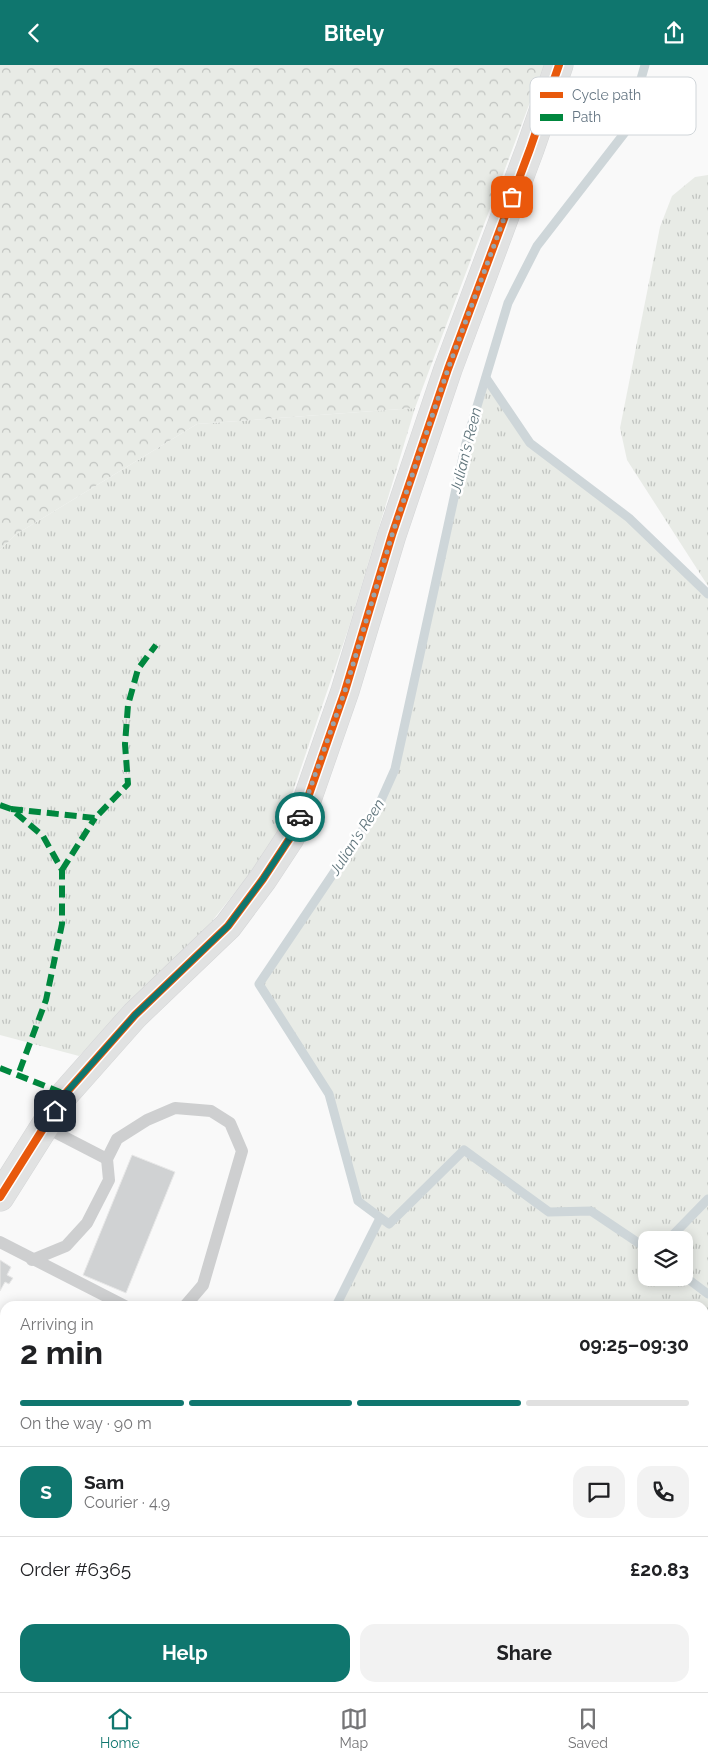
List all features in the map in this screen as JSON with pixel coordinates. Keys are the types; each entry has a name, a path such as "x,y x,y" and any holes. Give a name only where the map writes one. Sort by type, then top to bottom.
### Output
{"street":[{"path":"555,77 559,65"},
{"path":"0,1197 65,1094 135,1015 228,926 263,879 290,838 305,806 345,691 392,535 448,369 535,135"}],"lane":[{"path":"32,1259 66,1247 88,1223 109,1180 107,1159 117,1139 147,1120 175,1108 211,1111 230,1123 242,1151 203,1285 189,1301"},
{"path":"45,1127 107,1159"},
{"path":"0,1242 115,1301"}],"green space":[{"path":"0,65 544,65 539,77 530,77 530,102 415,408 197,424 15,535 0,550"},
{"path":"708,175 708,586 627,460 620,428 660,227 672,196 695,177"},
{"path":"486,378 530,443 629,518 708,594 708,1301 338,1301 380,1218 358,1201 329,1094 259,984 378,807 395,769 466,443"},
{"path":"415,408 349,627 276,841 201,935 79,1056 0,1035 0,550 15,535 197,424"}],"building":[{"path":"132,1155 175,1172 126,1293 83,1275"},
{"path":"0,1260 11,1267 7,1275 13,1278 9,1284 5,1282 0,1291"}],"waterway":[{"name":"Julian's Reen","path":"642,77 645,65"},
{"name":"Julian's Reen","path":"623,135 537,246 508,303 466,443 395,769 378,807 259,984 329,1094 358,1201 389,1224 464,1150 549,1212 591,1211 638,1243"},
{"path":"486,378 530,443 629,518 708,594"},
{"path":"677,1231 708,1199"},
{"path":"338,1301 380,1218"},
{"name":"Julian's Reen","path":"693,1283 708,1294"}],"marked path":[{"path":"11,809 95,818 128,784 125,744 128,705 138,669 156,645"},
{"path":"0,805 11,809 43,836 62,870 62,924 46,1000 18,1075"},
{"path":"62,870 95,818"},
{"path":"0,1068 65,1094"}],"cycle path":[{"path":"555,77 559,65"},
{"path":"0,1197 65,1094 135,1015 228,926 263,879 290,838 305,806 345,691 392,535 448,369 535,135"}],"way so far":[{"path":"300,817 345,691 392,535 448,369 512,197"}],"route":[{"path":"55,1111 65,1094 135,1015 228,926 263,879 290,838 300,817"}]}
